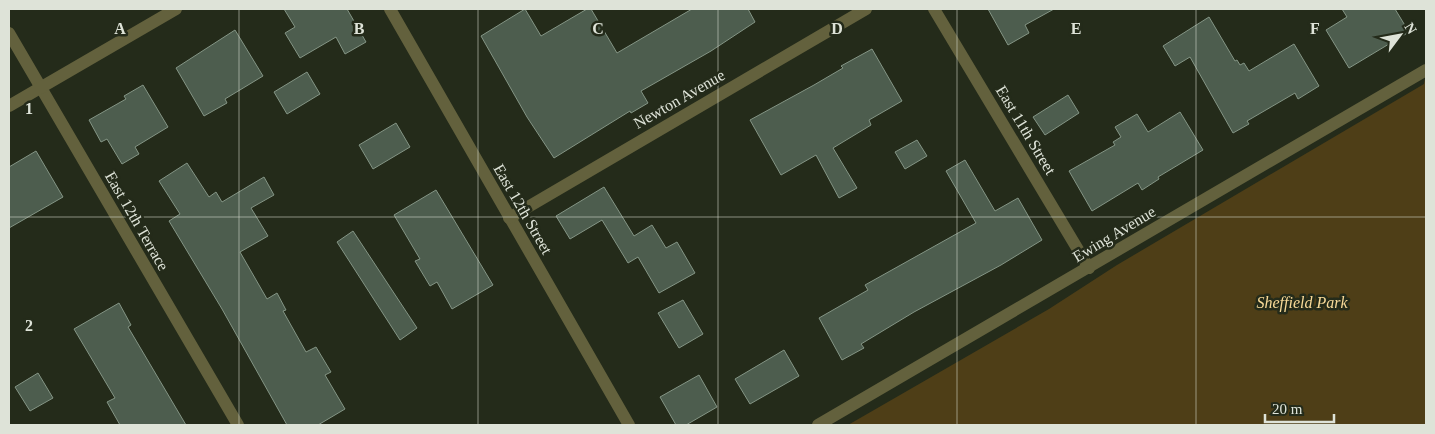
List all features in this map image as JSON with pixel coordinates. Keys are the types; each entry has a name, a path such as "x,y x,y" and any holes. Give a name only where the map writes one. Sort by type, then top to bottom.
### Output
{"street":[{"path":"9,106 176,9"},
{"name":"East 12th Street","path":"390,9 629,425"},
{"name":"Newton Avenue","path":"509,218 866,9"},
{"name":"East 11th Street","path":"934,9 1090,268"},
{"name":"East 12th Terrace","path":"9,32 238,425"},
{"name":"Ewing Avenue","path":"818,425 1090,268 1426,70"}],"green space":[{"name":"Sheffield Park","path":"1426,73 1426,425 848,425 1049,309 1117,265 1424,84"}],"building":[{"path":"284,9 347,9 366,42 345,54 336,37 300,58 285,33 295,27"},
{"path":"525,9 541,36 587,9 591,9 617,53 692,9 748,9 755,22 711,51 641,91 648,103 631,113 630,111 554,158 527,117 481,36"},
{"path":"988,9 1054,9 1025,25 1029,33 1008,45"},
{"path":"1342,9 1395,9 1409,32 1349,68 1326,30 1347,17"},
{"path":"1209,17 1235,61 1237,60 1240,65 1244,63 1249,71 1294,44 1319,86 1298,99 1295,93 1247,121 1249,124 1233,133 1190,57 1175,66 1163,46"},
{"path":"235,30 263,76 225,99 227,103 204,116 176,68"},
{"path":"872,49 902,101 869,120 871,125 833,148 857,188 839,198 816,155 781,175 750,120 814,85 843,68 841,66"},
{"path":"307,72 320,94 287,114 274,92"},
{"path":"143,85 168,127 135,147 139,154 122,164 107,139 101,142 89,120 126,99 124,96"},
{"path":"1068,95 1079,113 1045,135 1033,117"},
{"path":"1180,112 1203,150 1158,177 1159,179 1142,190 1138,183 1092,211 1069,171 1115,145 1113,142 1121,137 1115,127 1137,114 1148,132"},
{"path":"396,123 410,147 373,169 359,145"},
{"path":"917,140 927,156 905,169 895,152"},
{"path":"36,151 63,197 9,228 9,167"},
{"path":"965,160 995,211 1018,198 1042,240 1001,265 914,312 861,344 864,348 842,360 819,318 868,290 865,285 976,223 946,171"},
{"path":"187,163 209,197 216,192 222,202 264,177 274,195 251,208 268,236 240,252 267,299 277,293 286,310 283,311 306,352 316,347 331,372 325,375 345,409 318,425 287,425 222,309 169,221 180,214 159,181"},
{"path":"604,187 634,236 652,225 666,248 677,242 695,273 659,293 638,257 628,263 602,220 570,239 556,216"},
{"path":"436,190 493,285 452,309 437,282 430,286 415,261 420,259 394,215"},
{"path":"353,231 417,328 400,340 337,242"},
{"path":"683,300 703,334 679,348 658,313"},
{"path":"119,303 131,325 128,327 186,425 120,425 107,402 115,398 74,329"},
{"path":"784,350 799,376 750,404 735,379"},
{"path":"38,373 53,398 30,411 15,387"},
{"path":"699,375 717,407 686,425 676,425 660,397"}]}
